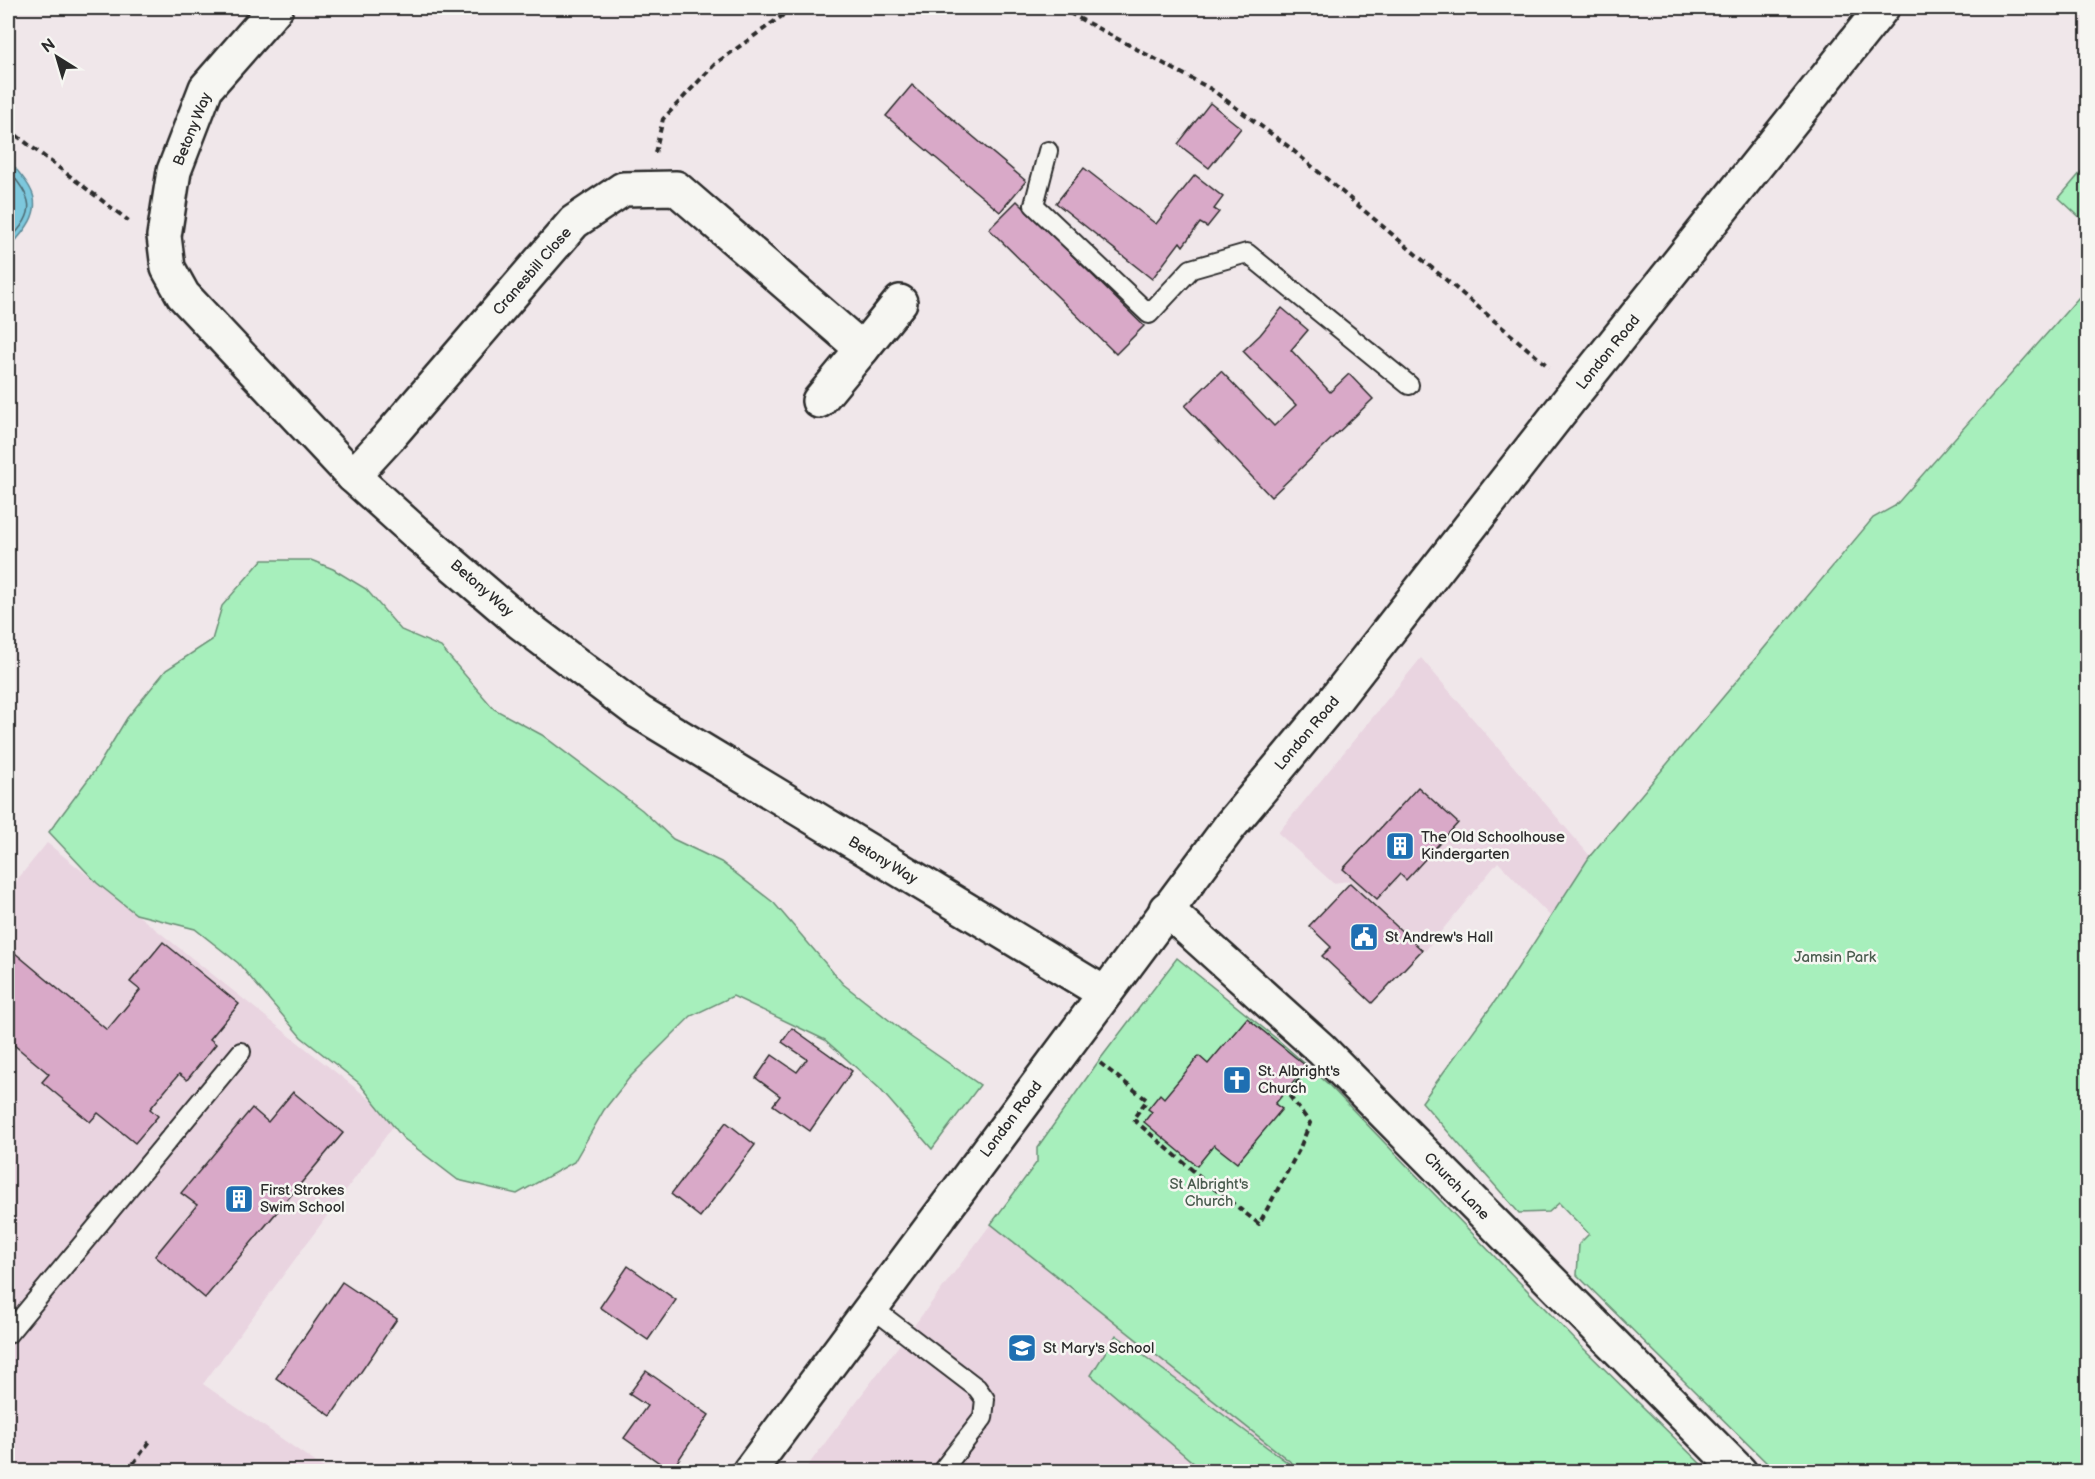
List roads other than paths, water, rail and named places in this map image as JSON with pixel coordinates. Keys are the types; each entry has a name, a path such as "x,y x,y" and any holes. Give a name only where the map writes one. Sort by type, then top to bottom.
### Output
{"street":[{"name":"Betony Way","path":"276,8 206,88 174,171 164,236 168,268 183,295 353,476 520,621 639,712 1104,993"},
{"name":"London Road","path":"749,1472 1230,826 1330,706 1577,390 1882,8"},
{"name":"Cranesbill Close","path":"353,476 574,222 623,189 676,188 862,349"},
{"path":"819,401 900,302"},
{"name":"Church Lane","path":"1166,909 1321,1049 1740,1472"}],"lane":[{"path":"1048,151 1034,205 1149,314 1191,268 1247,253 1409,385"},
{"path":"8,1334 241,1052"},
{"path":"871,1307 977,1388 985,1399 983,1418 941,1472"}],"water":[{"path":"8,159 29,186 34,199 34,207 29,222 8,249"}],"place":[{"name":"The Old Schoolhouse Kindergarten","path":"1400,846"},
{"name":"St Andrew's Hall","path":"1364,937"},
{"name":"St. Albright's Church","path":"1237,1080"},
{"name":"First Strokes Swim School","path":"239,1199"},
{"name":"St Mary's School","path":"1022,1348"}],"park label":[{"name":"Jamsin Park","path":"1835,957"},
{"name":"St Albright's Church","path":"1209,1192"}]}
